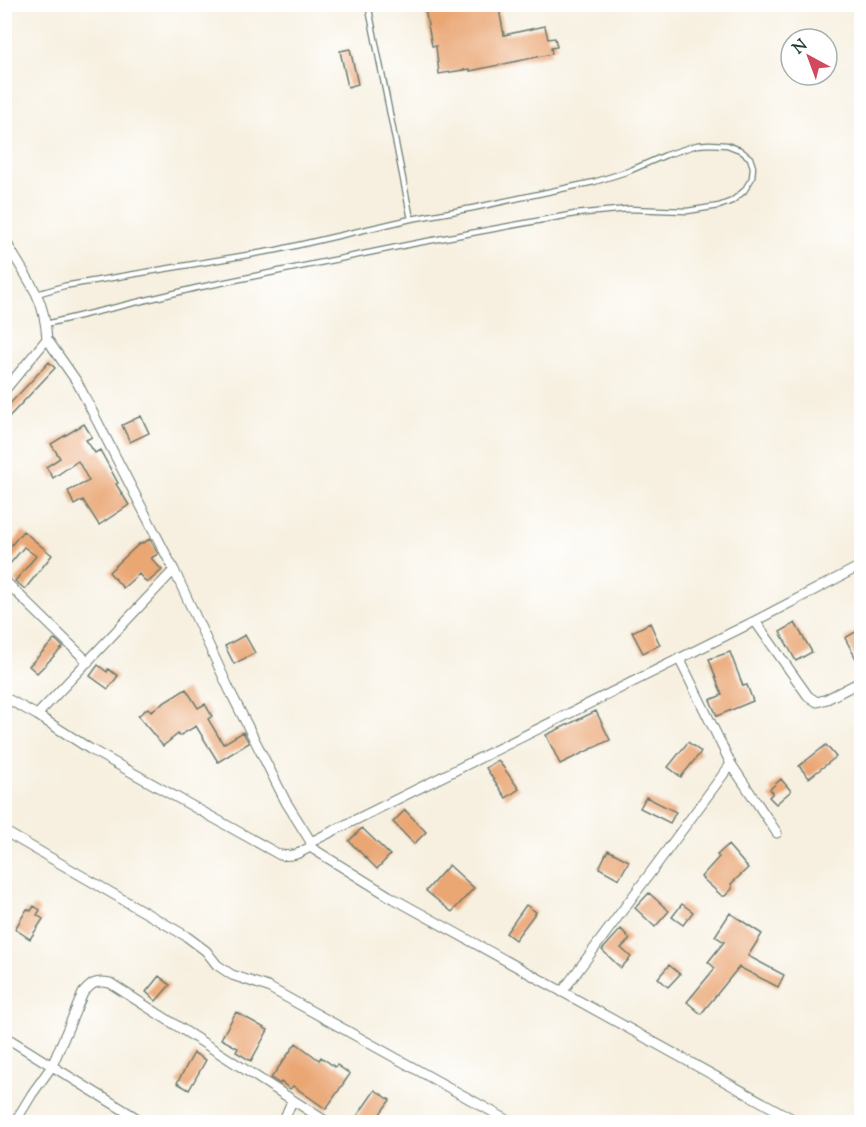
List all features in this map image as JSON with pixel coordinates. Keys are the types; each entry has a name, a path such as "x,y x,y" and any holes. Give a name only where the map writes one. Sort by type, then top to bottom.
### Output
{"street":[{"path":"4,238 37,294 46,324 47,339 77,382 174,570 240,711 310,844 389,897 798,1122"},
{"path":"4,391 47,339"},
{"path":"4,697 90,749 280,855 291,856 301,853 310,844 755,621 861,565"},
{"path":"37,715 174,570"},
{"path":"4,580 88,662"},
{"path":"755,621 808,696 817,702 861,681"},
{"path":"679,658 731,764 777,833"},
{"path":"562,992 731,764"},
{"path":"4,831 186,936 232,975 268,987 511,1122"},
{"path":"15,1122 52,1066 83,993 90,985 99,981 110,983 327,1122"},
{"path":"4,1036 137,1121"},
{"path":"283,1122 292,1101"}],"lane":[{"path":"368,4 411,219"},
{"path":"37,294 64,286 277,250 411,219 594,182 697,145 727,145 740,150 750,158 753,167 752,178 744,191 732,201 719,206 687,211 628,209 575,214 417,243 196,288 46,324"}],"building":[{"path":"424,4 450,4 451,11 482,4 498,4 504,35 545,26 548,39 555,38 557,47 551,48 552,54 470,71 470,69 439,74 436,46 432,46"},
{"path":"350,49 358,84 348,87 340,51"},
{"path":"49,362 55,368 4,422 4,410"},
{"path":"141,416 149,433 130,442 122,425"},
{"path":"84,424 92,437 86,440 95,453 100,450 129,505 99,525 83,500 74,505 68,491 89,481 78,461 53,478 46,467 60,458 51,444"},
{"path":"23,531 52,555 25,589 15,581 36,556 24,547 9,565 4,561 4,554"},
{"path":"150,539 158,554 151,558 162,570 147,583 139,574 123,588 109,572 139,544"},
{"path":"650,623 660,645 643,653 632,632"},
{"path":"795,623 812,652 796,661 780,632"},
{"path":"857,631 861,639 861,668 845,638"},
{"path":"245,635 255,653 234,664 225,646"},
{"path":"55,639 63,647 37,673 29,666"},
{"path":"730,652 743,686 747,685 753,701 717,716 710,700 722,695 709,659"},
{"path":"98,665 118,676 108,689 90,676"},
{"path":"186,689 198,708 205,704 212,716 208,719 223,744 243,732 249,743 218,762 196,726 179,736 178,734 163,746 138,716 148,708 151,711"},
{"path":"596,711 610,740 560,764 546,735"},
{"path":"688,742 701,752 681,777 668,767"},
{"path":"826,745 836,757 809,778 799,766"},
{"path":"498,760 519,789 506,798 486,768"},
{"path":"781,779 791,791 776,804 769,797 773,793 770,789"},
{"path":"646,797 676,812 670,823 640,808"},
{"path":"405,810 426,832 414,844 393,822"},
{"path":"362,828 390,855 377,869 349,841"},
{"path":"728,845 748,868 731,884 732,889 722,896 701,877 719,857 717,855"},
{"path":"608,850 629,861 619,879 599,868"},
{"path":"449,865 474,888 452,912 426,891"},
{"path":"649,893 669,911 655,927 635,908"},
{"path":"682,904 693,912 683,925 672,917"},
{"path":"526,905 536,912 515,940 506,933"},
{"path":"34,906 40,910 37,915 43,919 30,939 15,929 27,909 31,911"},
{"path":"730,913 762,934 748,956 784,975 778,987 739,967 701,1014 687,1002 715,968 708,962 724,942 715,936"},
{"path":"621,929 630,939 621,948 631,957 621,968 602,950"},
{"path":"669,965 680,974 668,987 658,978"},
{"path":"159,976 170,985 156,1001 146,992"},
{"path":"236,1012 268,1030 251,1061 236,1052 238,1048 221,1039"},
{"path":"296,1043 319,1060 321,1057 350,1074 326,1109 293,1086 290,1089 271,1078"},
{"path":"194,1053 206,1060 189,1090 177,1083"},
{"path":"375,1090 390,1100 374,1122 353,1122"}]}
